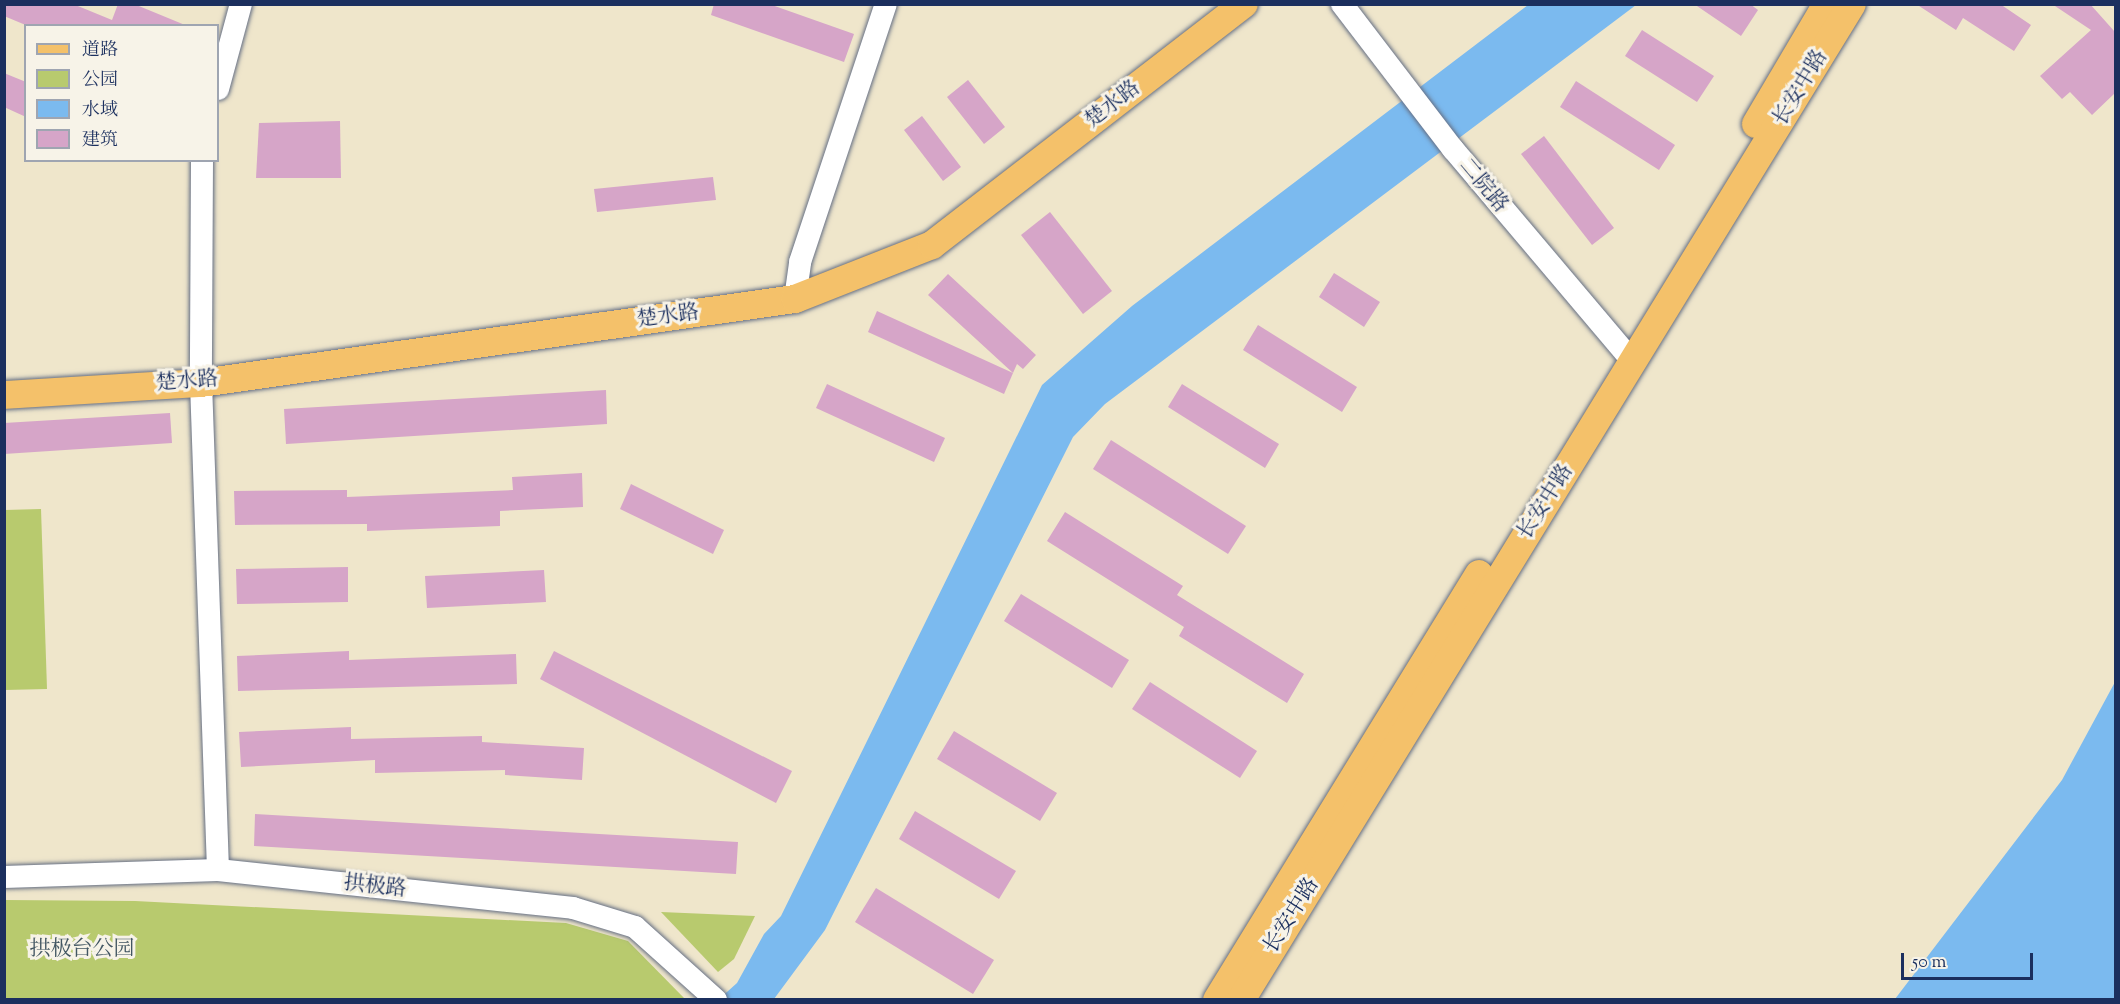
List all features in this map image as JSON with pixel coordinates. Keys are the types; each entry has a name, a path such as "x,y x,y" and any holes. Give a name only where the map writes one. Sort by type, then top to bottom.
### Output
{"main road":[{"name":"楚水路","path":"4,395 201,383 795,299 932,245 1244,4"},
{"name":"长安中路","path":"1241,999 1626,356 1827,4"},
{"name":"长安中路","path":"1217,999 1852,4"}],"street":[{"path":"219,85 241,4"},
{"path":"795,299 800,262 886,4"},
{"name":"二院路","path":"1342,4 1453,149 1626,356"},
{"path":"202,162 201,383 218,870"},
{"name":"拱极路","path":"4,877 218,870 573,908 635,927 711,995"}],"green space":[{"path":"41,509 47,689 5,690 5,510"},
{"name":"拱极台公园","path":"5,900 135,901 566,923 628,941 685,999 5,999"},
{"path":"661,912 755,916 734,959 718,972"}],"water":[{"path":"1528,5 1636,5 1105,404 1073,437 825,930 774,999 718,1000 737,983 764,934 781,916 1042,385 1132,306"},
{"path":"2115,682 2115,999 1895,999 2062,780"}],"building":[{"path":"4,4 73,4 112,20 118,4 134,4 183,24 24,24 4,16"},
{"path":"714,4 769,4 854,34 844,62 711,15"},
{"path":"1694,4 1750,4 1758,10 1741,36"},
{"path":"1916,4 2000,4 2031,25 2014,51 1963,18 1956,30"},
{"path":"2052,4 2090,4 2115,32 2115,93 2092,115 2070,92 2062,99 2040,76 2091,30"},
{"path":"1642,30 1714,76 1697,102 1625,56"},
{"path":"4,73 24,81 24,116 4,107"},
{"path":"968,80 1005,127 984,144 947,97"},
{"path":"1576,81 1675,145 1659,170 1560,107"},
{"path":"922,116 961,167 943,181 904,130"},
{"path":"340,121 341,178 256,178 259,123"},
{"path":"1544,136 1614,228 1592,245 1521,154"},
{"path":"713,177 716,200 597,212 594,189"},
{"path":"1050,212 1112,291 1083,314 1021,235"},
{"path":"1334,273 1380,302 1364,327 1319,297"},
{"path":"948,274 1036,355 1023,369 1017,364 1013,373 928,295"},
{"path":"877,311 1013,373 1004,394 868,332"},
{"path":"1258,325 1357,387 1342,412 1243,350"},
{"path":"827,384 945,438 934,462 816,408"},
{"path":"1182,384 1279,444 1265,468 1168,407"},
{"path":"606,390 607,424 286,444 284,409"},
{"path":"170,413 172,443 4,454 4,423"},
{"path":"1111,440 1246,526 1228,554 1093,469"},
{"path":"582,473 583,507 500,511 500,526 367,531 367,524 235,525 234,491 347,490 347,497 513,490 512,477"},
{"path":"631,484 724,530 713,554 620,509"},
{"path":"1065,512 1183,586 1177,595 1304,674 1287,703 1179,636 1184,627 1047,541"},
{"path":"348,567 348,602 237,604 236,569"},
{"path":"544,570 546,602 427,608 425,576"},
{"path":"1021,594 1129,660 1112,688 1004,621"},
{"path":"349,651 349,660 516,654 517,684 238,691 237,656"},
{"path":"554,651 792,771 776,803 540,679"},
{"path":"1150,682 1257,751 1240,778 1132,709"},
{"path":"351,727 351,739 482,736 482,742 584,748 582,780 505,775 505,770 375,773 375,760 241,767 239,732"},
{"path":"954,731 1057,793 1040,821 937,759"},
{"path":"915,811 1016,871 999,899 899,839"},
{"path":"255,814 738,842 736,874 254,846"},
{"path":"876,888 994,960 973,994 855,922"}]}
